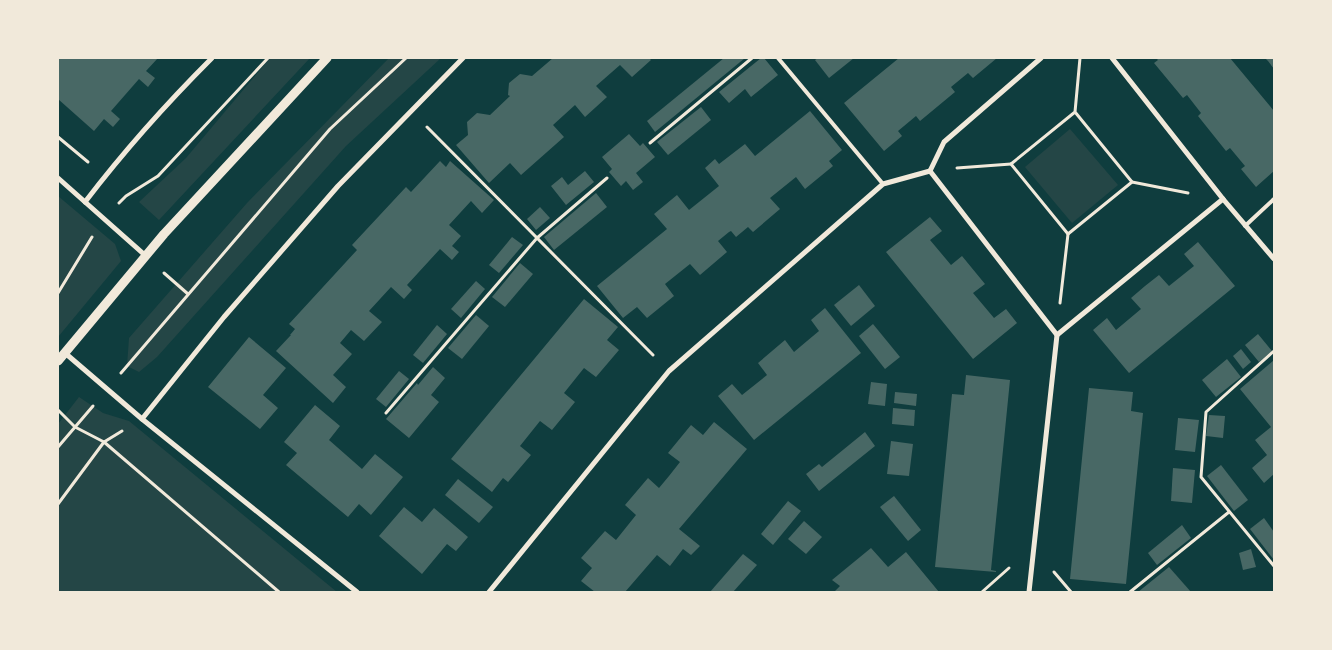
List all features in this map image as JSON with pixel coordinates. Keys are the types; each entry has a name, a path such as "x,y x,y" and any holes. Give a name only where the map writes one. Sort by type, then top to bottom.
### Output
{"street":[{"path":"85,202 174,96 212,58"},
{"path":"58,362 164,234 326,58"},
{"path":"142,419 224,317 332,193 463,58"},
{"path":"489,592 669,370 883,184 930,171 944,142 1041,58"},
{"path":"1112,58 1223,200 1274,260"},
{"path":"930,171 1057,335 1029,592"},
{"path":"58,178 146,256"},
{"path":"1057,335 1223,200"},
{"path":"65,353 142,419 357,592"}],"lane":[{"path":"778,58 883,184"},
{"path":"1245,226 1274,199"}],"path":[{"path":"58,293 103,218 126,196 158,176 268,58"},
{"path":"58,447 330,129 406,58"},
{"path":"650,143 752,58"},
{"path":"1080,58 1075,112 1132,182 1223,200"},
{"path":"410,111 669,370"},
{"path":"930,171 1011,164 1075,112"},
{"path":"1011,164 1068,234"},
{"path":"386,412 537,238 607,178"},
{"path":"1057,335 1068,234 1132,182"},
{"path":"146,256 188,294"},
{"path":"1274,351 1206,412 1201,477 1274,566"},
{"path":"58,410 75,427 104,442 279,592"},
{"path":"58,504 104,442 142,419"},
{"path":"1130,592 1230,512"}],"shaded area":[{"path":"270,58 310,58 159,220 139,202 186,158"},
{"path":"389,58 441,58 346,146 157,357 139,372 127,366 129,338 247,203"},
{"path":"1070,129 1118,185 1072,223 1025,167"},
{"path":"58,196 115,244 121,261 58,337"},
{"path":"79,397 103,413 129,421 337,592 58,592 58,424"}],"building":[{"path":"58,58 158,58 146,71 155,78 148,87 139,79 111,111 120,119 113,127 104,119 94,131 58,99"},
{"path":"553,58 649,58 651,60 632,77 620,65 596,86 607,97 585,117 575,105 553,125 564,137 521,175 510,163 489,183 456,145 468,135 467,122 477,113 490,115 510,96 508,95 509,83 520,74 532,76"},
{"path":"724,58 745,58 655,132 647,121"},
{"path":"761,58 764,58 778,75 751,97 745,89 729,103 719,92"},
{"path":"818,58 854,58 829,78 815,60"},
{"path":"899,58 997,58 973,78 968,73 951,87 955,92 920,121 916,116 898,131 902,136 884,151 844,103"},
{"path":"1156,58 1230,58 1274,111 1274,171 1256,187 1241,169 1245,166 1230,148 1226,151 1198,116 1201,113 1187,95 1183,98 1154,63 1158,60"},
{"path":"1265,58 1274,58 1274,69 1268,61"},
{"path":"701,107 711,120 668,155 657,142"},
{"path":"810,111 842,150 829,161 833,166 805,189 796,177 770,198 780,209 753,232 748,227 736,237 731,231 718,241 727,252 700,275 690,264 665,284 674,296 647,318 637,307 623,318 597,286 667,229 654,214 677,195 689,210 719,186 705,168 715,159 719,164 745,144 755,156"},
{"path":"629,134 640,146 643,143 655,157 636,173 643,182 633,190 626,181 621,186 609,172 612,169 602,157"},
{"path":"440,161 446,167 450,161 494,200 482,213 471,201 449,225 461,236 452,246 459,252 452,260 440,249 407,285 412,290 404,299 391,287 369,311 382,322 364,341 351,330 340,343 352,354 333,375 346,387 333,403 276,351 295,329 289,324 357,250 352,245 406,187 411,192"},
{"path":"585,171 594,182 566,205 551,186 562,177 568,185"},
{"path":"596,193 607,207 554,250 544,237"},
{"path":"540,207 550,218 536,230 527,219"},
{"path":"930,217 942,231 930,240 951,265 962,256 985,284 973,293 994,318 1006,309 1017,323 973,359 886,252"},
{"path":"512,237 523,245 499,273 489,265"},
{"path":"1198,242 1235,286 1129,373 1093,330 1107,318 1116,330 1141,309 1131,298 1145,286 1159,275 1169,286 1194,266 1184,254"},
{"path":"520,263 533,274 505,307 492,297"},
{"path":"476,281 485,289 461,318 451,309"},
{"path":"859,285 875,306 851,326 834,305"},
{"path":"584,299 618,327 607,340 619,350 596,377 584,368 564,393 575,402 552,430 540,421 520,446 531,455 508,482 503,478 492,492 451,459"},
{"path":"825,308 861,353 754,440 718,396 732,384 742,395 767,375 758,363 785,340 794,352 819,331 811,320"},
{"path":"476,315 489,326 462,359 448,348"},
{"path":"873,324 900,357 885,369 859,336"},
{"path":"437,325 447,334 423,363 413,355"},
{"path":"1258,334 1272,351 1259,362 1245,345"},
{"path":"249,337 286,368 263,395 278,408 260,429 208,387"},
{"path":"1241,349 1251,362 1243,369 1233,356"},
{"path":"1227,359 1241,377 1216,397 1202,380"},
{"path":"1274,360 1274,474 1264,483 1252,468 1267,455 1255,440 1271,427 1240,389"},
{"path":"433,367 445,378 431,395 439,402 409,438 386,419"},
{"path":"399,371 409,379 386,407 376,399"},
{"path":"966,375 1010,380 991,570 996,572 935,567 952,394 964,395"},
{"path":"871,382 887,384 885,406 868,404"},
{"path":"1089,388 1133,392 1131,411 1143,413 1126,584 1070,579"},
{"path":"895,392 917,394 916,406 894,403"},
{"path":"315,405 340,426 329,440 362,469 375,454 403,477 371,515 359,504 348,517 286,465 297,453 284,442"},
{"path":"893,408 915,410 914,426 892,424"},
{"path":"1209,415 1225,416 1223,438 1206,436"},
{"path":"1178,418 1199,420 1195,452 1175,450"},
{"path":"714,422 747,449 679,529 700,546 691,555 683,549 670,566 657,555 625,592 595,592 581,581 592,568 581,558 605,531 616,540 636,515 625,505 648,478 659,488 669,476 680,462 668,453 691,425 703,435"},
{"path":"865,432 875,446 819,491 806,474 819,464 822,467"},
{"path":"891,441 913,444 909,476 887,474"},
{"path":"1221,465 1248,500 1234,511 1207,476"},
{"path":"1173,468 1195,470 1192,503 1171,501"},
{"path":"458,479 493,507 479,523 445,495"},
{"path":"894,496 921,530 908,541 880,507"},
{"path":"788,501 801,511 773,545 761,534"},
{"path":"404,507 422,522 434,508 468,537 456,551 447,544 422,574 379,536"},
{"path":"1264,518 1274,532 1274,560 1250,529"},
{"path":"804,521 822,537 806,554 788,539"},
{"path":"1182,525 1191,538 1157,565 1148,553"},
{"path":"871,548 888,567 906,552 939,592 834,592 840,586 832,580"},
{"path":"1251,549 1256,567 1243,570 1239,553"},
{"path":"743,554 757,565 733,592 710,592"},
{"path":"1169,567 1191,592 1138,592"}]}
